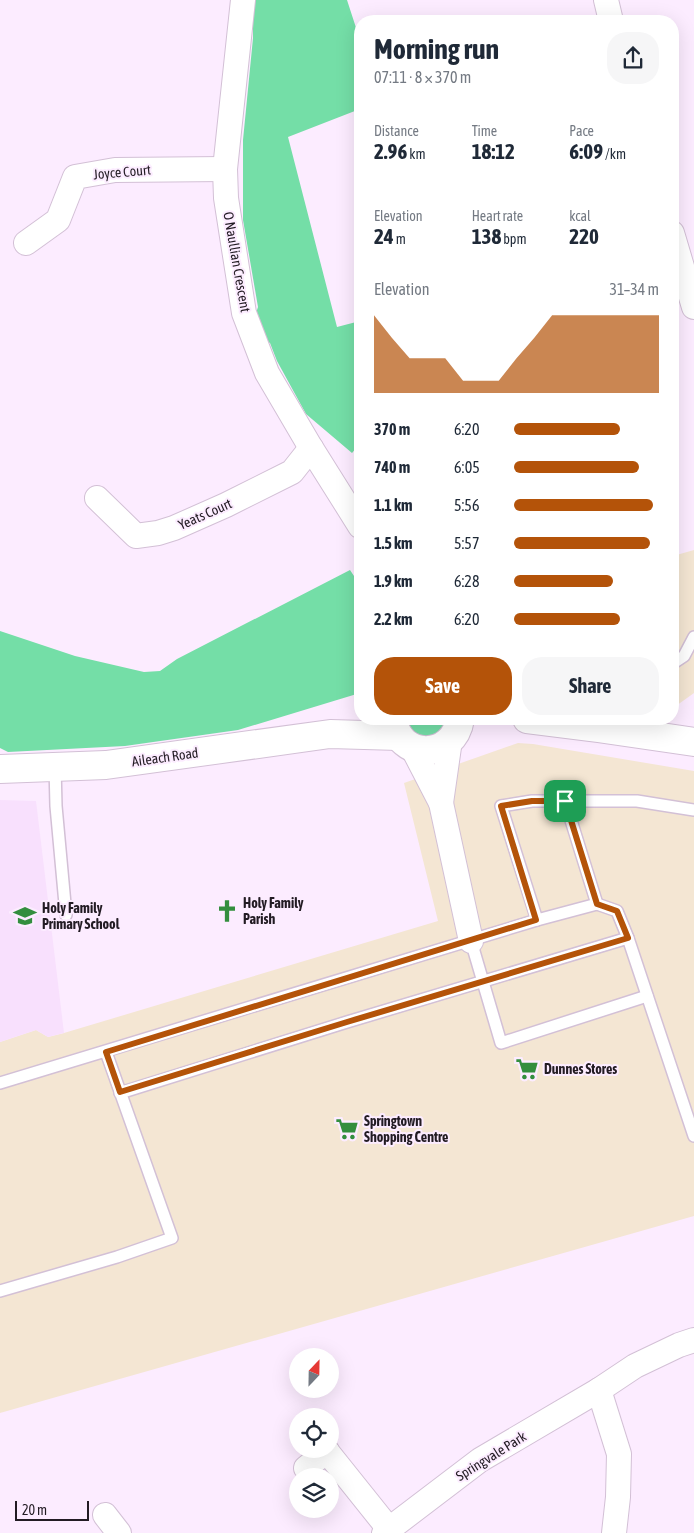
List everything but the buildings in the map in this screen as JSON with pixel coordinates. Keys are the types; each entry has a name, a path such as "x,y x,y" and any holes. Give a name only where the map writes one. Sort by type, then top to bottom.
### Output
{"street":[{"name":"O Naullian Crescent","path":"243,0 225,168 226,198 244,314 267,373 354,516"},
{"path":"606,0 610,15"},
{"name":"Joyce Court","path":"26,243 58,220 76,177 115,170 225,168"},
{"path":"679,257 694,307"},
{"name":"Yeats Court","path":"97,498 136,536 158,533 226,505 292,472 311,448"},
{"name":"Aileach Road","path":"330,734 354,724"},
{"path":"575,725 694,742"},
{"path":"441,803 455,729"},
{"name":"Aileach Road","path":"0,768 106,765 330,734 401,734 425,750 432,750 439,748 455,729"},
{"path":"401,734 441,803 471,941"},
{"name":"Springvale Park","path":"332,1458 386,1531 480,1460 599,1390 635,1366 694,1340"},
{"path":"599,1390 619,1454 618,1497 614,1533"},
{"name":"Springvale Park","path":"306,1468 317,1458"}],"lane":[{"path":"679,659 684,656 694,637"},
{"path":"55,766 56,806 66,915"},
{"path":"536,920 501,806 532,801 637,801 694,810"},
{"path":"565,801 597,904"},
{"path":"0,1083 536,920 597,904 617,911 628,938 694,1136"},
{"path":"120,1092 628,938"},
{"path":"471,941 501,1043 647,996"},
{"path":"0,1291 172,1238 106,1052"}],"shaded area":[{"path":"694,550 694,693 679,704 679,554"},
{"name":"Springtown Shopping Centre","path":"518,743 694,771 694,1216 0,1413 0,1042 36,1030 48,1037 64,1033 438,921 404,783"},
{"name":"Holy Family Primary School","path":"0,800 36,801 64,1033 48,1037 36,1030 0,1042"}],"green space":[{"path":"253,0 347,0 354,22 354,111 288,137 337,327 354,323 354,451 352,453 306,414 277,361 270,343 259,337 255,316 258,307 243,220 243,140 253,38"},
{"path":"350,570 354,576 354,695 238,730 125,746 8,752 0,748 0,631 75,656 144,672 160,671 177,659"},
{"path":"408,725 448,725 447,730 420,740"}],"place":[{"name":"Holy Family Parish","path":"227,911"},
{"name":"Holy Family Primary School","path":"25,916"},
{"name":"Dunnes Stores","path":"527,1069"},
{"name":"Springtown Shopping Centre","path":"347,1129"}],"route":[{"path":"532,801 565,801 597,904 617,911 628,938 120,1092 106,1052 536,920 501,806 532,801"}]}
